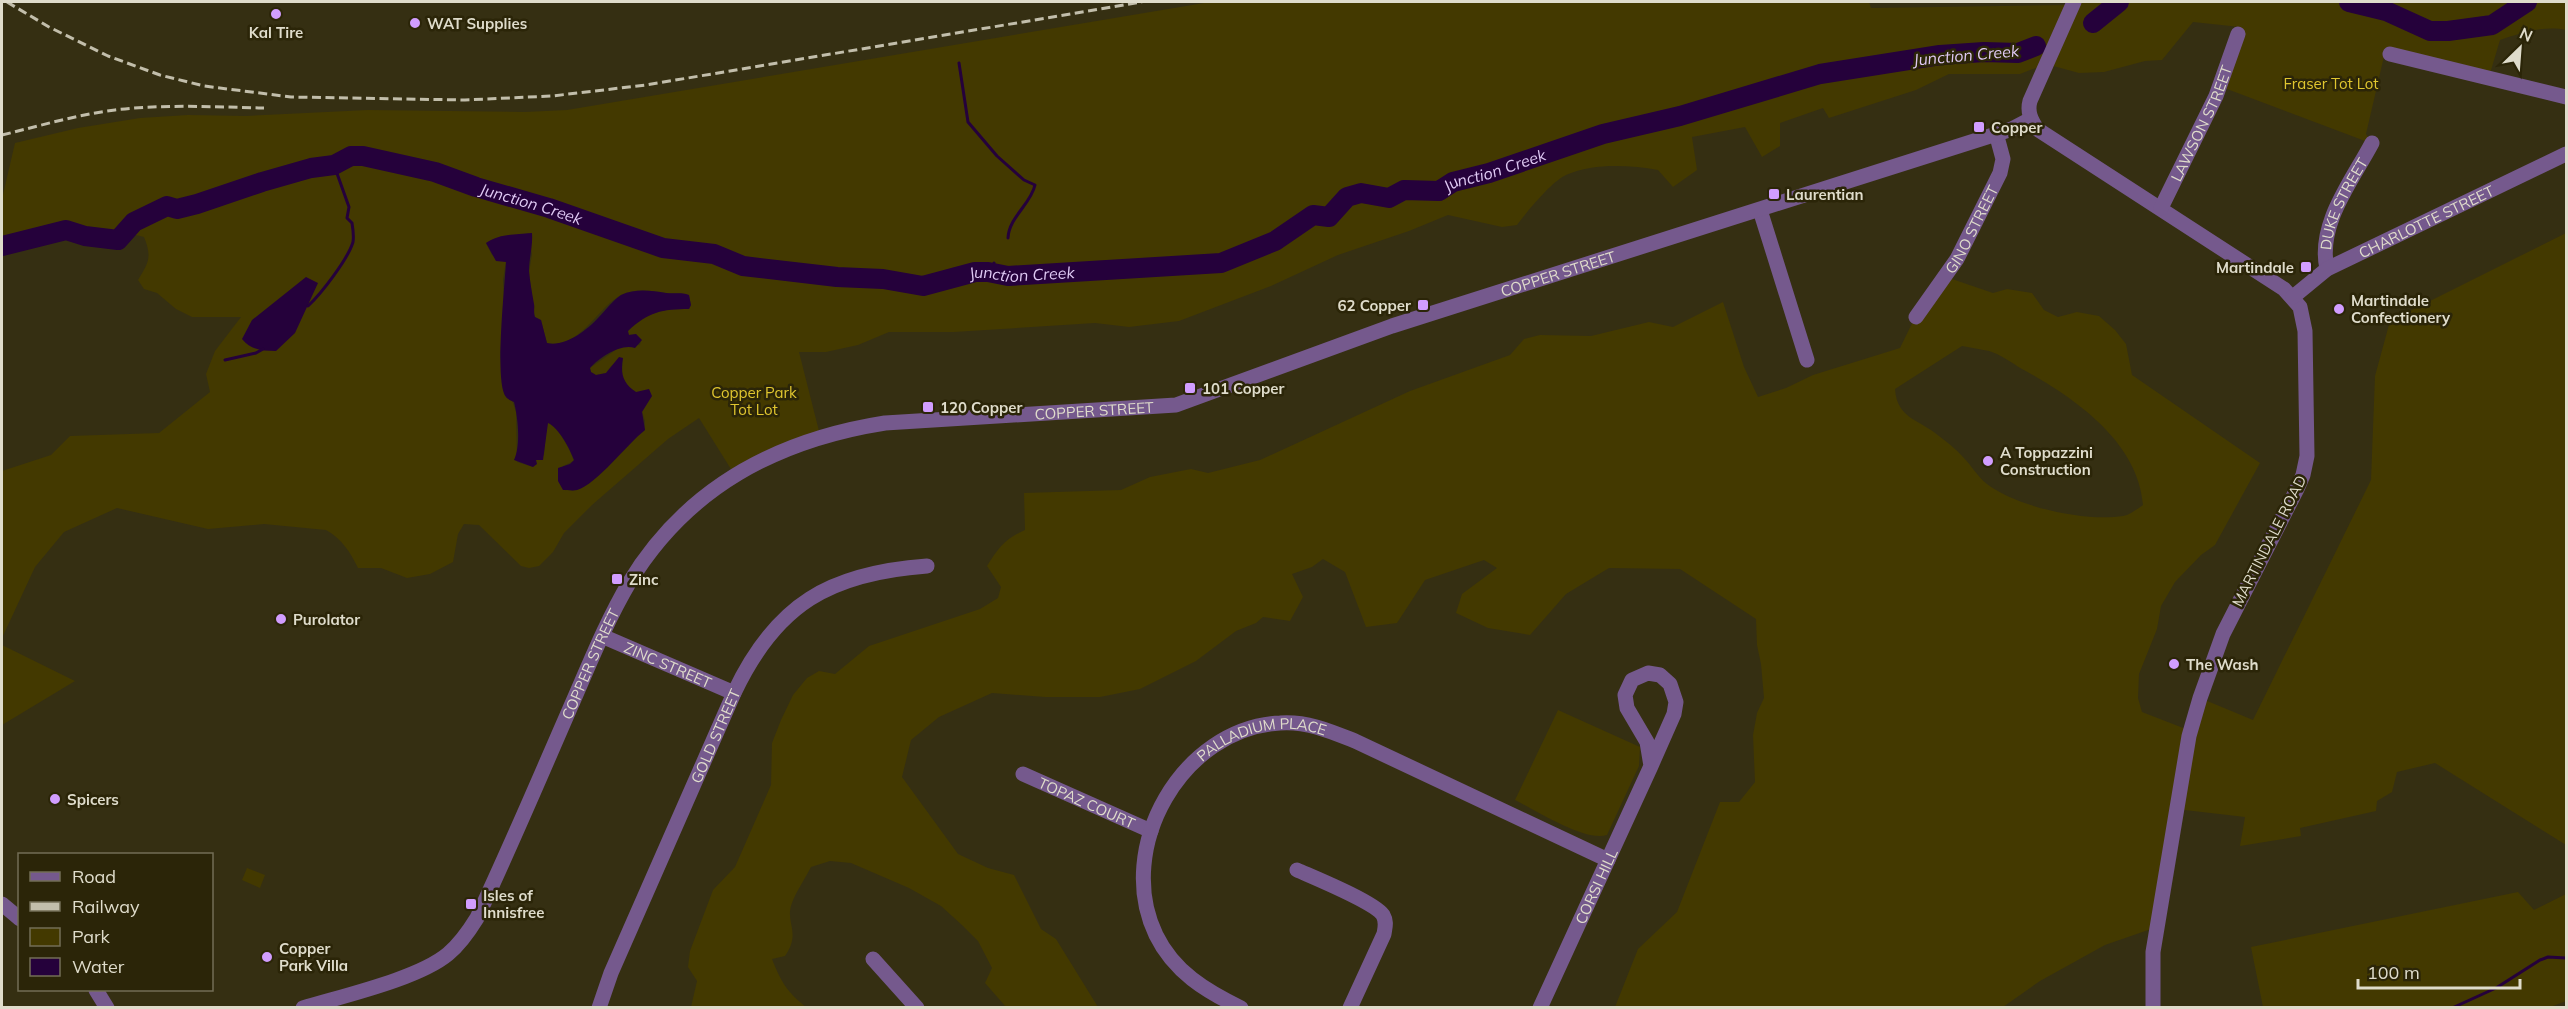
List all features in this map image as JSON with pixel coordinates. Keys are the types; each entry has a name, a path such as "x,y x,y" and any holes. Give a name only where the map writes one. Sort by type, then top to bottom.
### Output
{"street":[{"path":"2074,2 2033,90 2028,109 2037,129 2161,208 2293,297"},
{"name":"LAWSON STREET","path":"2161,208 2216,96 2238,34"},
{"path":"2390,54 2566,97"},
{"name":"COPPER STREET","path":"303,1008 322,1005 425,968 447,955 470,930 602,636 643,561 677,522 720,485 758,461 834,433 885,423 1176,405 1392,326 2012,129 2031,119"},
{"name":"GINO STREET","path":"1916,317 1957,259 1996,181 2003,159 1995,133"},
{"name":"DUKE STREET","path":"2327,268 2324,254 2327,231 2372,143"},
{"name":"CHARLOTTE STREET","path":"2293,297 2327,268 2566,154"},
{"path":"1760,210 1807,360"},
{"name":"MARTINDALE ROAD","path":"2153,1008 2151,972 2160,897 2192,726 2223,634 2297,489 2306,466 2305,331 2300,307 2293,297"},
{"name":"GOLD STREET","path":"600,1008 611,974 734,693 760,645 782,620 827,588 854,577 884,570 927,566"},
{"name":"ZINC STREET","path":"602,636 734,693"},
{"name":"CORSI HILL","path":"1540,1008 1651,766 1676,702 1674,692 1665,678 1648,673 1632,680 1625,695 1627,708 1647,742 1651,766"},
{"name":"PALLADIUM PLACE","path":"1240,1008 1191,980 1178,967 1156,936 1146,909 1143,886 1144,859 1151,831 1178,779 1194,760 1218,742 1251,728 1280,723 1312,724 1355,741 1608,860"},
{"name":"TOPAZ COURT","path":"1023,774 1151,831"},
{"path":"1297,870 1369,904 1382,915 1386,924 1384,934 1350,1008"},
{"path":"2,904 18,917"},
{"path":"873,959 916,1008"},
{"path":"97,991 107,1008"}],"green space":[{"path":"1210,2 1869,2 1871,8 2073,5 2075,2 2566,2 2566,30 2541,29 2500,40 2489,77 2385,52 2366,134 2373,144 2219,86 2240,27 2193,22 2162,60 2145,61 2104,72 2079,73 2046,64 2020,74 1949,74 1916,90 1829,118 1823,108 1780,123 1780,146 1762,157 1745,127 1692,137 1697,170 1673,187 1658,170 1611,166 1588,168 1566,175 1553,184 1517,225 1502,227 1448,215 1338,255 1271,286 1179,321 1129,327 1095,323 954,332 889,332 858,345 826,352 799,352 820,435 734,474 699,418 668,439 592,505 564,533 553,552 539,566 529,568 521,566 479,525 464,524 458,534 453,562 430,574 407,578 381,568 358,568 345,546 326,530 264,524 208,529 117,508 64,532 35,567 2,638 2,471 51,455 70,436 159,433 210,392 206,374 215,351 241,317 192,317 176,309 157,293 144,289 138,280 149,255 144,237 124,232 118,239 85,235 66,229 2,245 2,199 15,143 78,128 140,118 188,115 246,116 368,110 525,112 567,110","holes":["529,233 532,254 529,273 535,317 541,320 547,343 569,340 613,301 632,291 683,294 689,296 691,305 689,309 656,312 649,315 628,331 628,335 636,334 641,340 640,345 617,349 590,368 591,372 596,375 606,373 611,366 623,359 622,376 627,386 636,392 645,421 645,430 594,480 577,490 563,490 563,466 574,461 560,434 547,422 544,455 535,459 533,467 517,462 516,412 500,357 504,305 503,280 506,261 492,255 486,243"]},
{"path":"2566,233 2566,845 2435,763 2397,772 2392,792 2377,801 2376,811 2300,828 2301,836 2240,846 2245,817 2176,809 2157,927 2105,945 2040,981 2003,1007 1615,1007 1638,949 1677,912 1720,802 1739,802 1755,782 1753,735 1757,713 1764,698 1756,619 1680,569 1609,568 1566,594 1530,635 1488,628 1456,613 1462,594 1497,568 1484,560 1425,580 1397,623 1366,627 1345,572 1323,559 1312,567 1292,574 1303,597 1290,621 1263,617 1256,623 1236,631 1196,661 1140,689 1100,697 1045,697 992,693 939,717 911,740 902,777 958,854 988,868 1014,875 1041,929 1056,939 1098,1007 1006,1007 985,983 992,968 978,941 941,906 909,888 851,863 830,861 811,867 791,906 790,918 793,935 790,948 785,956 772,959 785,986 806,1007 691,1007 697,981 688,967 690,951 713,890 735,867 771,785 772,743 793,695 807,678 819,671 835,674 869,646 980,609 998,598 1001,587 987,566 1003,544 1025,530 1024,493 1121,490 1150,477 1191,469 1208,473 1260,460 1410,391 1510,355 1524,339 1540,335 1591,336 1649,322 1673,327 1723,302 1744,367 1758,397 1786,388 1813,375 1900,348 1919,309 1956,258 1952,279 1993,293 2007,289 2032,293 2044,310 2058,317 2077,312 2099,316 2126,344 2132,375 2260,463 2215,545 2201,555 2175,582 2161,606 2157,629 2139,674 2138,698 2142,712 2191,731 2200,698 2253,720 2371,480 2375,376 2390,321","holes":["1962,346 2002,356 2081,407 2116,441 2129,461 2138,482 2143,505 2123,516 2090,517 2052,511 2016,500 1987,484 1951,446 1905,413 1900,407 1895,389"]},
{"path":"2,645 75,681 2,725"},
{"path":"1558,710 1640,747 1639,766 1607,835 1598,836 1574,830 1515,800"},
{"path":"247,868 265,875 260,888 242,880"},
{"path":"2518,892 2534,910 2566,894 2566,1001 2548,1008 2263,1007 2251,947"}],"water":[{"path":"532,233 529,271 534,313 535,317 541,320 547,343 561,343 575,337 593,323 618,297 633,291 689,295 691,305 689,309 663,311 642,320 628,331 629,335 636,334 642,340 635,348 617,349 590,368 591,372 596,375 606,373 619,357 623,358 622,373 625,382 636,392 649,389 652,396 642,412 645,430 594,480 575,490 563,490 558,481 558,468 574,460 560,434 548,423 543,460 536,460 537,464 533,467 514,460 518,439 517,416 514,402 507,398 503,388 500,354 506,262 496,261 486,243 502,236"},
{"path":"306,277 318,283 295,333 276,351 257,349 245,343 242,339 252,320"}],"waterway":[{"name":"Junction Creek","path":"2093,23 2119,2"},
{"name":"Junction Creek","path":"2349,2 2386,11 2430,31 2492,25 2527,2"},
{"name":"Junction Creek","path":"2,246 66,230 85,236 118,240 134,222 167,206 177,209 197,204 311,168 334,165 351,156 363,156 435,172 476,187 549,208 663,248 714,254 743,266 837,277 883,279 923,286 975,272 1008,276 1221,263 1275,241 1313,215 1329,217 1347,197 1361,193 1389,198 1404,190 1439,191 1453,182 1489,173 1603,134 1680,116 1820,74 1940,55 1984,52 2018,53 2036,46"},
{"path":"959,63 968,122 997,156 1024,180 1035,185 1033,192 1012,224 1008,238"},
{"path":"308,306 334,276 353,242 352,223 347,218 349,207 334,165"},
{"path":"988,272 994,263"},
{"path":"225,360 256,353 263,349"},
{"path":"2452,1008 2496,988 2540,960 2548,957 2566,958"}],"railway":[{"path":"7,2 49,27 108,56 160,75 204,86 291,97 465,100 552,96 646,85 1142,2"},
{"path":"2,135 100,112 133,108 170,106 264,108"}],"place":[{"name":"Kal Tire","path":"276,14"},
{"name":"WAT Supplies","path":"415,23"},
{"name":"Copper","path":"1979,127"},
{"name":"Laurentian","path":"1774,194"},
{"name":"Martindale","path":"2306,267"},
{"name":"62 Copper","path":"1423,305"},
{"name":"Martindale Confectionery","path":"2339,309"},
{"name":"101 Copper","path":"1190,388"},
{"name":"120 Copper","path":"928,407"},
{"name":"A Toppazzini Construction","path":"1988,461"},
{"name":"Zinc","path":"617,579"},
{"name":"Purolator","path":"281,619"},
{"name":"The Wash","path":"2174,664"},
{"name":"Spicers","path":"55,799"},
{"name":"Isles of Innisfree","path":"471,904"},
{"name":"Copper Park Villa","path":"267,957"}],"park label":[{"name":"Fraser Tot Lot","path":"2331,83"},
{"name":"Copper Park Tot Lot","path":"754,400"}]}
